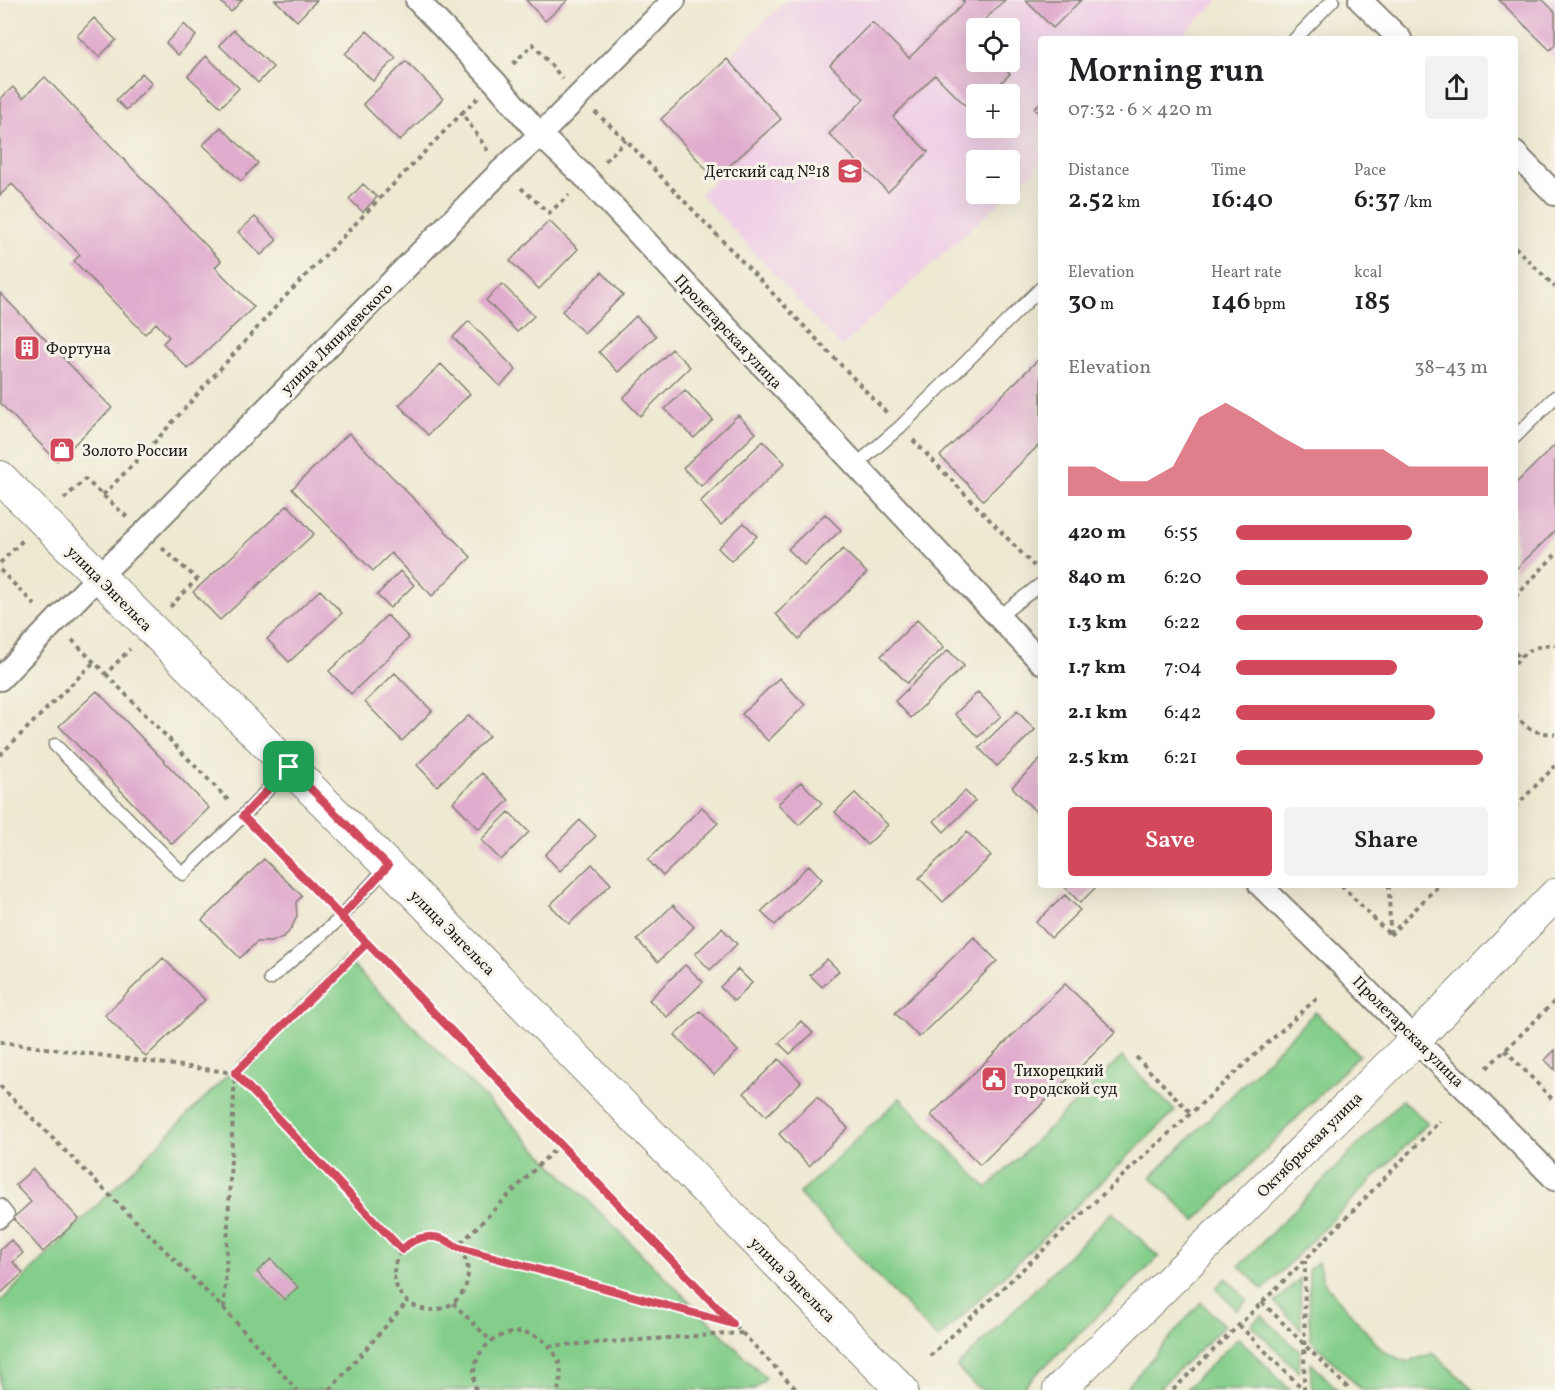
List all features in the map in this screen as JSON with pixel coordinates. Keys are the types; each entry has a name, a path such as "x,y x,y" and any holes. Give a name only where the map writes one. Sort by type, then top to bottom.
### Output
{"main road":[{"name":"улица Энгельса","path":"0,477 388,866 902,1390"},
{"name":"Октябрьская улица","path":"1059,1390 1415,1040 1555,896"}],"street":[{"name":"Пролетарская улица","path":"417,0 495,82 540,135 595,188 1038,659"},
{"name":"улица Ляпидевского","path":"0,679 98,577 674,0"},
{"path":"1360,0 1397,36"},
{"path":"1518,156 1555,194"},
{"name":"Пролетарская улица","path":"1263,888 1555,1179"}],"lane":[{"path":"1298,36 1333,0"},
{"path":"856,465 900,427 1038,291"},
{"path":"1518,434 1555,398"},
{"path":"998,617 1038,586"},
{"path":"55,746 183,874 243,816 289,767"},
{"path":"270,979 341,917 388,866"},
{"path":"0,1205 8,1215 0,1222"}],"path":[{"path":"103,495 152,445 282,300 462,113"},
{"path":"626,140 1038,570"},
{"path":"1518,250 1555,287"},
{"path":"1518,594 1555,555"},
{"path":"1518,660 1530,650 1548,644 1555,645"},
{"path":"0,755 94,662"},
{"path":"106,674 797,1390"},
{"path":"1518,718 1522,724 1539,733 1555,735"},
{"path":"1518,804 1555,766"},
{"path":"1344,888 1390,935"},
{"path":"1389,888 1390,935"},
{"path":"1390,935 1435,888"},
{"path":"224,1310 235,1073 367,943"},
{"path":"930,1356 1317,998"},
{"path":"1487,1068 1555,1001"},
{"path":"0,1042 235,1073 402,1250"},
{"path":"1505,1050 1555,1102"},
{"path":"1136,1057 1191,1113"},
{"path":"0,1086 224,1310 297,1390"},
{"path":"1173,1390 1305,1260 1440,1121"},
{"path":"457,1247 560,1144"},
{"path":"457,1247 465,1259 468,1277 464,1290 453,1303 445,1308 431,1310 417,1308 407,1302 398,1290 394,1277 395,1263 407,1245 417,1239 431,1236 445,1239 457,1247 733,1324"},
{"path":"1304,1390 1305,1260"},
{"path":"330,1390 407,1302"},
{"path":"1262,1302 1350,1390"},
{"path":"453,1303 491,1341"},
{"path":"1239,1324 1304,1390"},
{"path":"477,1390 474,1378 475,1366 480,1354 491,1341 506,1334 519,1332 535,1336 549,1346 556,1356 561,1377 558,1390"},
{"path":"549,1346 742,1333"}],"shaded area":[{"name":"Детский сад №18","path":"787,0 1220,0 1180,36 1038,36 1038,167 1020,184 1020,150 966,150 966,204 998,204 841,347 700,194 781,119 727,59"},
{"path":"1496,0 1555,0 1555,60"}],"green space":[{"path":"345,958 766,1378 754,1390 0,1390 0,1302"},
{"path":"1315,1012 1359,1055 1195,1221 1151,1177"},
{"path":"1122,1057 1175,1111 938,1339 799,1194 900,1098 987,1188"},
{"path":"1402,1100 1428,1123 1263,1290 1239,1266"},
{"path":"1112,1212 1159,1257 1020,1390 984,1390 977,1387 957,1367"},
{"path":"1318,1262 1324,1283 1383,1351 1408,1362 1433,1353 1474,1390 1362,1390 1310,1339 1309,1269"},
{"path":"1226,1278 1247,1300 1237,1310 1216,1288"},
{"path":"1300,1278 1301,1329 1275,1303"},
{"path":"1201,1302 1224,1326 1157,1390 1124,1390"},
{"path":"1261,1315 1300,1352 1299,1372 1251,1325"},
{"path":"1238,1338 1290,1390 1185,1390"},
{"path":"1311,1363 1338,1390 1316,1390 1311,1385"}],"building":[{"path":"219,0 242,0 231,12"},
{"path":"275,0 317,0 297,21"},
{"path":"526,0 568,0 545,21"},
{"path":"962,0 1005,0 986,18 966,18 966,72 1008,72 1010,74 1000,84 966,84 966,106 935,75 893,117 928,152 888,192 829,134 864,99 830,65 872,22 909,58 964,3"},
{"path":"1025,0 1081,0 1053,28"},
{"path":"1499,0 1543,0 1555,12 1555,45 1550,50"},
{"path":"94,18 116,40 99,57 77,36"},
{"path":"184,24 196,36 178,55 166,43"},
{"path":"234,30 273,67 258,83 219,45"},
{"path":"367,31 396,58 373,81 345,54"},
{"path":"206,56 239,88 221,107 188,76"},
{"path":"727,59 781,119 715,179 661,119"},
{"path":"406,61 443,99 399,141 363,104"},
{"path":"142,73 152,83 126,110 116,100"},
{"path":"45,77 221,261 215,267 254,307 188,369 163,343 169,337 156,323 145,334 74,261 80,255 12,184 0,195 0,120 2,118 0,99 13,87 23,98"},
{"path":"221,127 258,163 241,181 203,145"},
{"path":"363,184 377,197 363,212 349,199"},
{"path":"255,217 277,240 261,255 238,232"},
{"path":"549,221 578,249 539,289 510,261"},
{"path":"602,272 623,295 584,333 562,311"},
{"path":"502,284 534,316 517,332 486,300"},
{"name":"Фортуна","path":"0,293 112,408 57,461 0,403"},
{"path":"636,316 656,336 618,372 599,352"},
{"path":"469,321 516,370 500,386 453,337"},
{"path":"672,349 690,367 640,416 623,398"},
{"path":"1038,360 1038,446 983,500 940,456"},
{"path":"441,364 470,394 428,435 399,405"},
{"path":"685,390 713,420 694,438 665,409"},
{"path":"738,415 756,433 701,486 683,468"},
{"path":"349,433 471,557 432,596 391,553 373,571 292,489"},
{"path":"763,441 785,463 721,525 700,502"},
{"path":"1555,445 1555,531 1518,567 1518,481"},
{"path":"288,505 314,534 220,620 193,592"},
{"path":"825,514 841,530 804,565 788,549"},
{"path":"744,523 757,536 731,561 718,548"},
{"path":"843,549 867,573 799,639 776,614"},
{"path":"400,571 414,585 390,608 377,595"},
{"path":"320,590 342,613 289,662 267,639"},
{"path":"387,615 409,638 351,694 329,671"},
{"path":"917,620 944,647 907,683 881,656"},
{"path":"948,650 964,666 911,718 895,701"},
{"path":"395,673 432,711 402,741 365,702"},
{"path":"779,678 805,705 768,741 742,714"},
{"path":"97,691 209,808 172,844 59,726"},
{"path":"978,692 1001,716 978,737 955,714"},
{"path":"1017,711 1035,730 997,766 979,748"},
{"path":"469,715 489,736 437,786 417,765"},
{"path":"1038,762 1038,808 1035,811 1012,787"},
{"path":"482,773 509,800 479,829 453,802"},
{"path":"801,782 822,803 799,825 778,804"},
{"path":"965,791 975,801 944,832 934,821"},
{"path":"855,793 888,825 867,845 835,812"},
{"path":"702,807 718,823 663,876 648,860"},
{"path":"509,812 529,832 501,860 481,840"},
{"path":"580,820 596,836 560,871 545,855"},
{"path":"967,832 991,856 943,902 919,878"},
{"path":"264,859 302,896 296,902 297,916 288,933 271,942 257,942 240,958 202,920"},
{"path":"592,864 611,884 569,924 550,905"},
{"path":"809,865 822,879 775,925 761,912"},
{"path":"1066,888 1095,888 1080,903"},
{"path":"1065,895 1080,910 1051,938 1036,922"},
{"path":"673,905 694,927 658,962 637,940"},
{"path":"722,928 737,944 710,970 695,954"},
{"path":"974,937 997,961 919,1037 895,1013"},
{"path":"163,958 205,1000 146,1057 105,1015"},
{"path":"827,959 839,971 822,987 810,975"},
{"path":"685,965 703,982 667,1017 649,1000"},
{"path":"738,969 752,983 734,1001 720,987"},
{"path":"1065,984 1116,1032 980,1165 931,1115"},
{"path":"700,1011 738,1051 714,1075 675,1035"},
{"path":"801,1021 813,1033 790,1054 779,1043"},
{"path":"1555,1050 1555,1070 1545,1060"},
{"path":"779,1059 801,1082 766,1116 744,1093"},
{"path":"817,1097 848,1128 809,1166 779,1134"},
{"path":"33,1169 79,1219 43,1252 13,1218 31,1202 15,1185"},
{"path":"11,1240 23,1253 13,1262 23,1273 0,1294 0,1250"},
{"path":"271,1259 298,1287 285,1300 257,1272"}],"place":[{"name":"Детский сад №18","path":"850,171"},
{"name":"Фортуна","path":"27,348"},
{"name":"Золото России","path":"62,450"},
{"name":"Тихорецкий городской суд","path":"994,1079"}],"route":[{"path":"289,767 243,816 341,917 367,943 235,1073 402,1250 417,1239 438,1237 457,1247 733,1324 367,943 341,917 388,866 289,767"}]}
